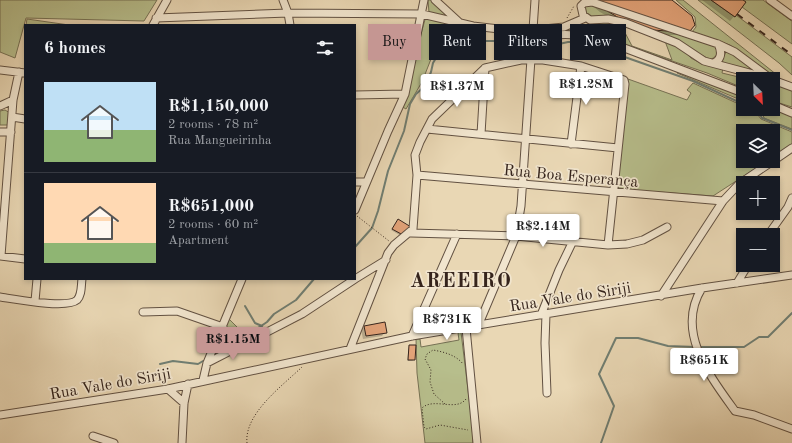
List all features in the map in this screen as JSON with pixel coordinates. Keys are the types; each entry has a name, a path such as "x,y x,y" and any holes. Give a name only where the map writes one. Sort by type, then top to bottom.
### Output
{"street":[{"path":"154,22 167,0"},
{"path":"283,0 288,13 290,24"},
{"path":"356,207 405,94 424,0"},
{"path":"435,0 461,23"},
{"path":"534,24 535,0"},
{"path":"770,0 792,16"},
{"path":"746,72 704,61 677,43 626,23 608,19 590,20 585,18 581,12 581,6 584,3 592,2 718,44 735,52 762,72"},
{"path":"154,22 288,13 422,14 494,30"},
{"path":"562,27 585,18"},
{"path":"562,35 569,34 598,38 736,91"},
{"path":"714,63 719,59 721,53 718,44"},
{"path":"478,326 516,236 524,185 531,60"},
{"path":"350,349 388,253 394,246 411,233 414,226 417,175 415,155 427,129 440,111 485,68 498,64 531,60 563,62 624,80 625,84 608,245"},
{"path":"571,144 580,66"},
{"path":"481,134 485,68"},
{"path":"0,70 22,72 13,100 0,256 24,259"},
{"path":"780,83 792,88"},
{"path":"356,95 405,94"},
{"path":"1,104 13,100"},
{"path":"780,108 792,112"},
{"path":"12,117 24,119"},
{"path":"427,129 618,148"},
{"path":"0,132 11,132"},
{"path":"780,156 792,148"},
{"path":"661,296 723,201 739,184 763,168"},
{"name":"Rua Boa Esperança","path":"417,175 723,201"},
{"path":"356,182 366,182"},
{"path":"774,228 790,207 792,198"},
{"path":"411,233 516,236 608,245 627,244 643,240 667,227"},
{"path":"412,336 457,234"},
{"path":"547,393 544,314 559,270 573,241"},
{"path":"356,278 386,260"},
{"path":"737,283 744,272"},
{"name":"Rua Vale do Siriji","path":"0,415 168,388 412,336 702,288 792,275"},
{"path":"35,301 37,280"},
{"path":"0,297 68,304 75,301 80,294 82,280"},
{"path":"203,380 207,363 242,280"},
{"path":"207,363 302,314 353,280"},
{"path":"702,288 696,298 691,316 692,333 698,352 716,384 735,411 754,415 792,429"},
{"path":"143,312 177,312 223,327"},
{"path":"466,328 477,443"},
{"path":"182,443 184,403 188,384"},
{"path":"168,388 184,403"},
{"path":"94,436 114,443"}],"path":[{"path":"561,24 574,5"},
{"path":"356,215 394,246"},
{"path":"445,404 434,394 430,382 431,370 425,359 427,354 433,350 441,352 460,360 465,368"},
{"path":"247,443 247,433 250,422 263,405 309,359"},
{"path":"469,396 461,403 429,404 424,406 422,408 424,427 429,428 440,425 473,430"}],"green space":[{"path":"0,0 157,0 144,21 26,18 15,58 0,52"},
{"path":"428,0 432,0 451,18 429,13"},
{"path":"676,0 683,0 773,72 766,72 730,45 692,32 696,27 695,17"},
{"path":"698,0 711,0 735,17 736,15 792,57 792,75 779,63"},
{"path":"743,0 763,0 792,21 792,44 742,7 746,2"},
{"path":"587,4 716,47 717,54 711,59 707,58 658,32 614,17 588,17 584,9"},
{"path":"426,16 453,24 429,24 429,60 431,60 422,82 406,109 401,106 414,60 421,60 421,34"},
{"path":"27,19 62,24 26,24"},
{"path":"604,22 611,24 592,24"},
{"path":"570,28 570,31 562,31 562,29"},
{"path":"626,35 632,46 672,60 665,41 681,48 691,58 702,64 723,68 722,73 736,76 736,85 707,73 626,45"},
{"path":"727,50 759,72 724,64 722,60"},
{"path":"678,71 736,93 736,98 677,73"},
{"path":"628,79 687,100 691,93 687,90 693,83 736,103 736,116 759,116 761,119 773,124 736,124 736,168 756,168 744,176 736,176 736,181 713,196 618,189 618,185 616,185"},
{"path":"780,85 792,89 792,107 780,103"},
{"path":"5,110 10,113 8,125 0,125 0,111"},
{"path":"780,111 792,115 792,129 780,124 764,118 763,116 780,116"},
{"path":"780,127 792,132 792,144 780,152"},
{"path":"229,319 250,340 213,358"},
{"path":"461,332 473,443 425,443 417,373 416,339 420,339 421,347 459,340 458,333"}],"building":[{"path":"594,0 672,0 692,16 695,25 690,31 681,32 653,30 624,21 604,9"},
{"path":"711,0 743,0 746,2 735,17"},
{"path":"398,219 411,227 403,235 392,229"},
{"path":"385,322 387,333 366,336 364,326"},
{"path":"409,345 416,345 415,360 408,360"}],"waterway":[{"path":"356,246 372,228 388,171 404,131 410,104 416,94 425,86 433,63 439,53 462,41 523,42 541,48 568,42 582,42 693,81 736,101"},
{"path":"761,116 762,118 792,130"},
{"path":"227,349 267,322 274,314 296,300 313,280"},
{"path":"245,306 255,323 262,326"},
{"path":"700,347 744,347 759,337 768,337 792,313"},
{"path":"601,443 614,406 599,374 616,338 638,338 668,346 695,347"},
{"path":"160,364 173,361 198,364 203,361"}],"railway":[{"path":"737,14 792,55"}],"district":[{"name":"AREEIRO","path":"461,280"}]}
